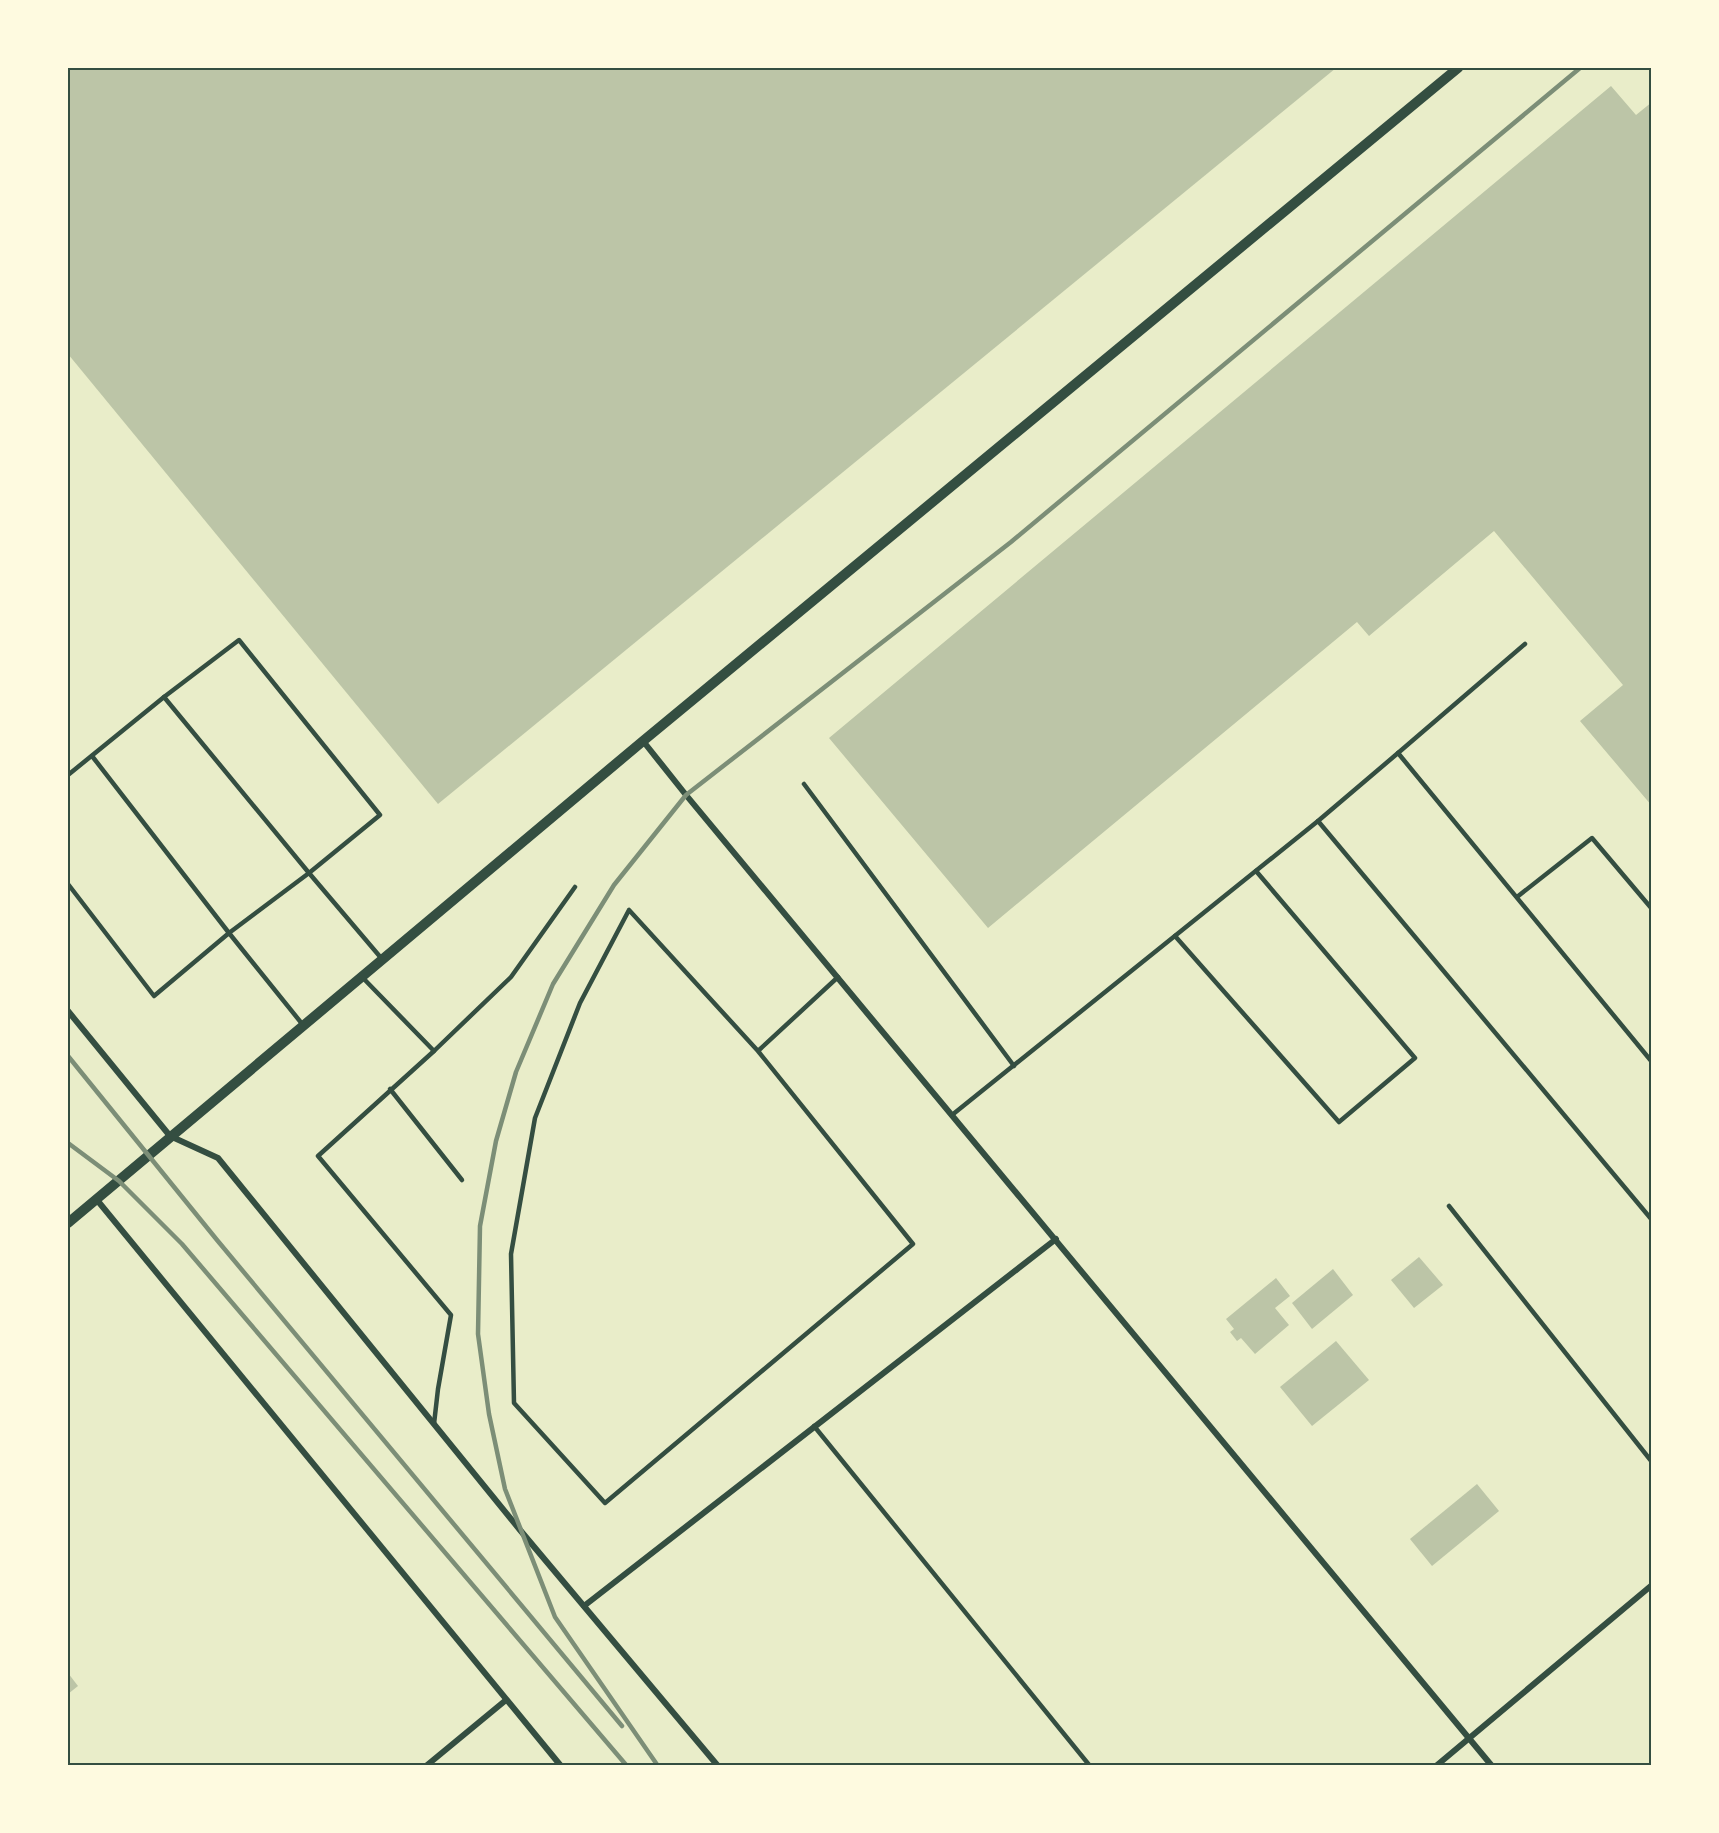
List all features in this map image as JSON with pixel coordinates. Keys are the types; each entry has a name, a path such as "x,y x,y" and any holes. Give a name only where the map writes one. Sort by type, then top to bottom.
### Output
{"street":[{"path":"68,1223 643,741 1458,68"},
{"path":"643,741 1492,1766"},
{"path":"68,1011 170,1136 219,1158 434,1424 718,1766"},
{"path":"97,1200 561,1766"},
{"path":"584,1606 1056,1239"},
{"path":"1436,1766 1652,1586"},
{"path":"426,1766 506,1701"}],"lane":[{"path":"68,775 239,640 380,815 309,873 229,933 154,996 68,884"},
{"path":"952,1115 1318,821 1525,644"},
{"path":"164,698 382,958"},
{"path":"1398,753 1652,1062"},
{"path":"92,756 303,1025"},
{"path":"804,784 1014,1066"},
{"path":"1318,821 1652,1220"},
{"path":"1516,897 1592,838 1652,909"},
{"path":"1175,936 1339,1122 1415,1058 1256,871"},
{"path":"434,1424 451,1315 318,1156 434,1051 511,977 575,887"},
{"path":"628,910 758,1051 914,1244 604,1503 514,1403 511,1254 535,1118 580,1003 628,910"},
{"path":"361,976 434,1051"},
{"path":"758,1051 838,977"},
{"path":"390,1089 462,1180"},
{"path":"1449,1206 1652,1462"},
{"path":"814,1426 1089,1766"}],"building":[{"path":"68,68 1336,68 438,804 68,354"},
{"path":"1611,86 1636,115 1652,102 1652,806 1580,721 1623,685 1494,531 1369,636 1357,622 988,928 829,738"},
{"path":"1419,1257 1443,1285 1414,1308 1391,1280"},
{"path":"1333,1269 1353,1295 1312,1329 1292,1303"},
{"path":"1276,1278 1290,1296 1275,1308 1289,1325 1255,1354 1241,1338 1237,1341 1230,1332 1234,1329 1226,1319"},
{"path":"1336,1341 1369,1380 1312,1426 1280,1387"},
{"path":"1477,1484 1499,1511 1432,1566 1410,1539"},
{"path":"68,1673 78,1686 68,1694"}],"railway":[{"path":"658,1766 555,1617 505,1489 489,1414 478,1334 480,1226 496,1141 516,1072 553,984 614,885 686,795 1011,542 1580,68"},
{"path":"68,1056 217,1240 622,1726"},
{"path":"68,1143 119,1181 182,1244 627,1766"}]}
